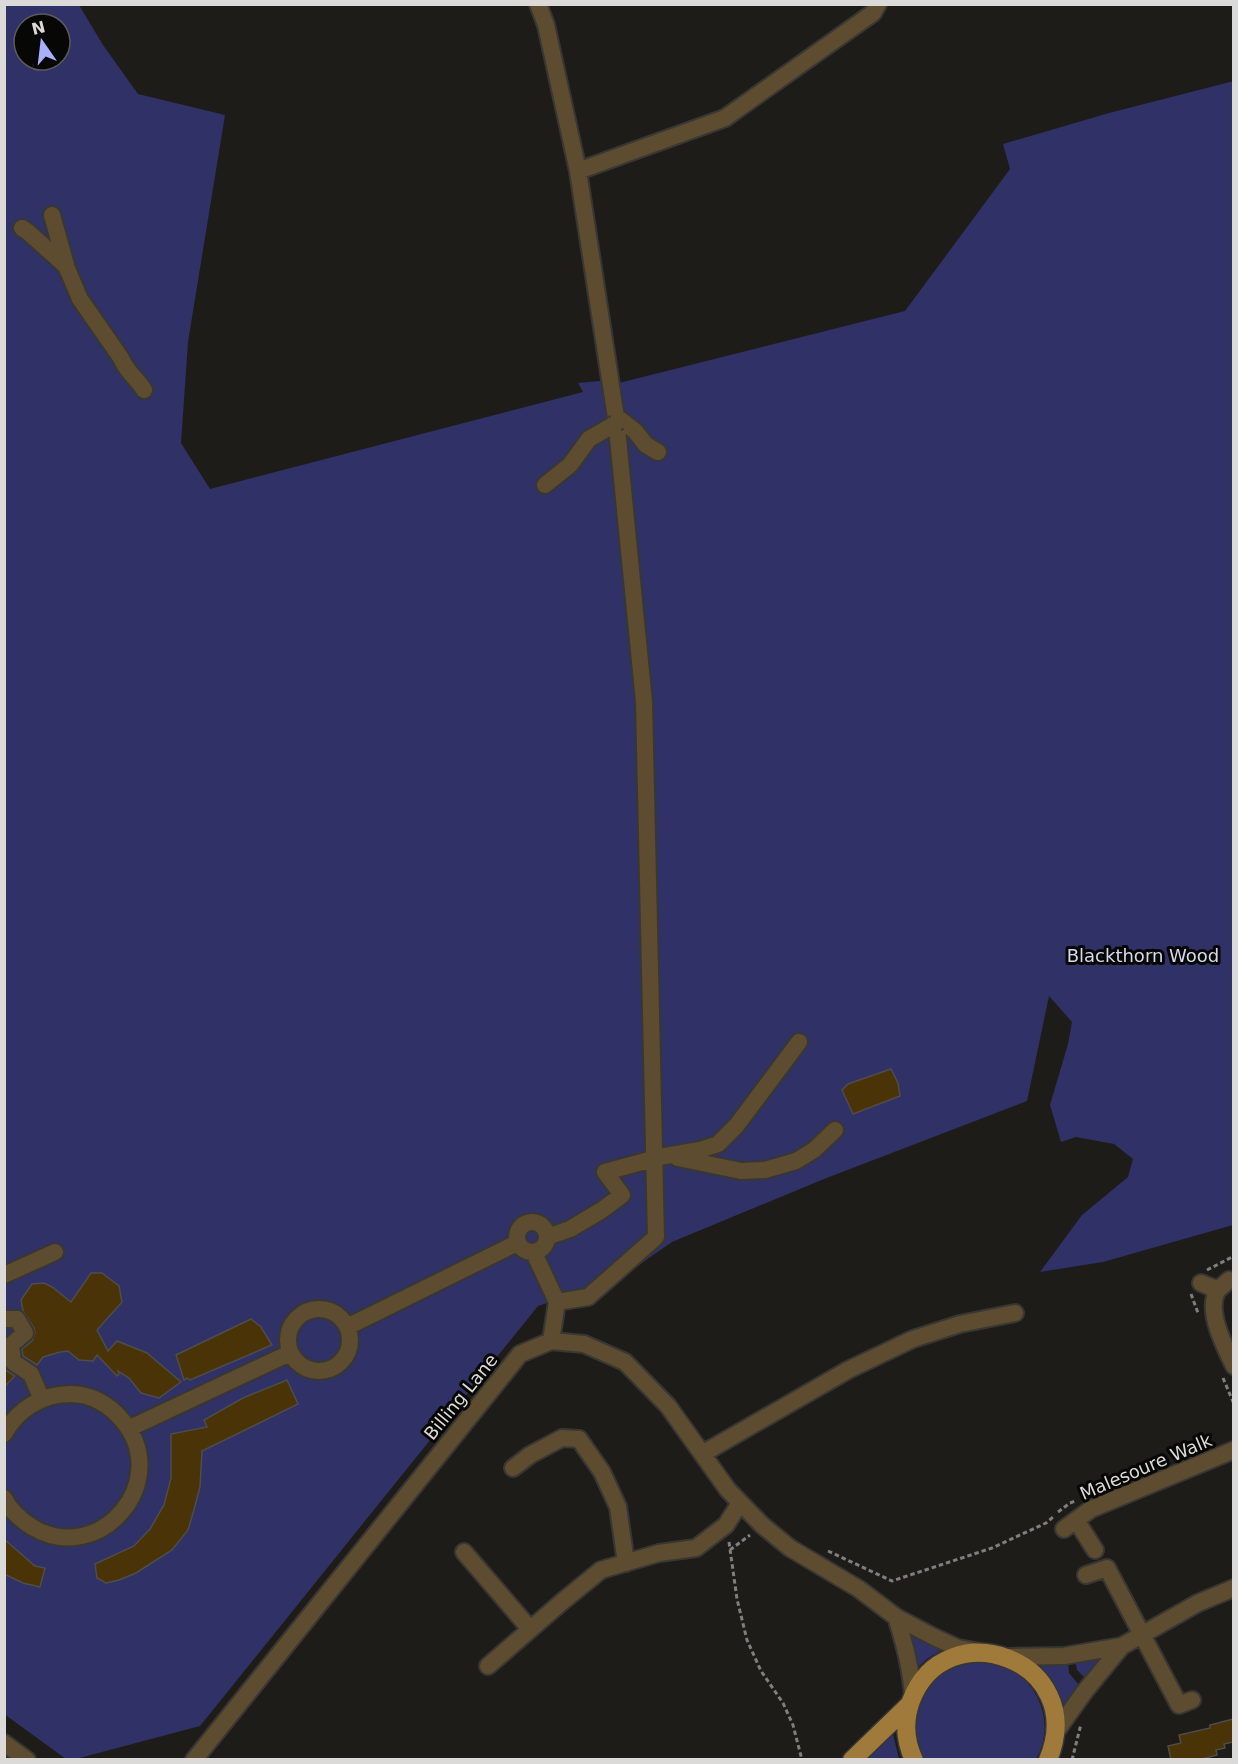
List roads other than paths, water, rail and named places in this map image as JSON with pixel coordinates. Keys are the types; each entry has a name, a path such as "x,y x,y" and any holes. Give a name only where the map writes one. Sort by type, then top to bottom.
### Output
{"main road":[{"path":"914,1760 906,1731 911,1701 920,1683 942,1664 962,1655 984,1653 1008,1657 1028,1669 1044,1687 1053,1709 1052,1750"},
{"path":"852,1760 911,1701"}],"street":[{"path":"538,4 546,25 578,171 616,418 644,702 656,1238 588,1297 557,1302"},
{"path":"578,171 725,118 873,13 878,4"},
{"path":"52,215 66,266 80,299 122,358 125,368 144,390"},
{"path":"22,228 66,266"},
{"path":"545,485 570,465 589,439 621,420 635,431 646,445 658,452"},
{"path":"547,1237 570,1230 622,1195 605,1172 718,1144 737,1125 799,1042"},
{"path":"659,1157 741,1170 765,1170 796,1161 814,1150 835,1130"},
{"path":"529,1222 544,1227 547,1237 544,1247 534,1253 524,1251 517,1243 516,1237 520,1227 529,1222"},
{"path":"347,1327 517,1243"},
{"path":"4,1275 55,1252"},
{"path":"534,1253 557,1302 551,1341"},
{"path":"1201,1283 1223,1285 1214,1305 1215,1318 1233,1366"},
{"path":"325,1309 334,1313 347,1327 350,1336 346,1355 332,1368 312,1371 295,1361 290,1353 288,1334 291,1324 306,1312 325,1309"},
{"path":"702,1454 848,1370 913,1339 960,1324 1015,1313"},
{"path":"4,1319 17,1319 25,1333 11,1345 11,1353 14,1362 31,1374 42,1400"},
{"name":"Billing Lane","path":"194,1760 520,1354 551,1341 584,1344 625,1362 668,1406 728,1490 762,1525 790,1548 859,1588 896,1617 958,1648 984,1653"},
{"path":"130,1428 290,1353"},
{"path":"4,1434 12,1421 29,1406 50,1396 73,1394 95,1399 115,1411 130,1428 138,1449 140,1472 134,1493 123,1512 106,1527 85,1536 63,1537 41,1532 22,1521 5,1501"},
{"path":"513,1468 530,1455 562,1438 579,1439 602,1472 618,1508 626,1563"},
{"name":"Malesoure Walk","path":"1095,1550 1070,1525 1091,1509 1233,1450"},
{"path":"488,1666 602,1569 659,1553 696,1548 726,1525 740,1503"},
{"path":"464,1552 530,1629"},
{"path":"1086,1575 1107,1568 1179,1705 1192,1700"},
{"path":"1008,1657 1064,1656 1122,1646 1198,1603 1233,1588"},
{"path":"896,1617 912,1673 911,1701"},
{"path":"1052,1750 1085,1691 1122,1646"},
{"path":"4,1743 27,1760"}],"park label":[{"name":"Blackthorn Wood","path":"1143,956"}]}
